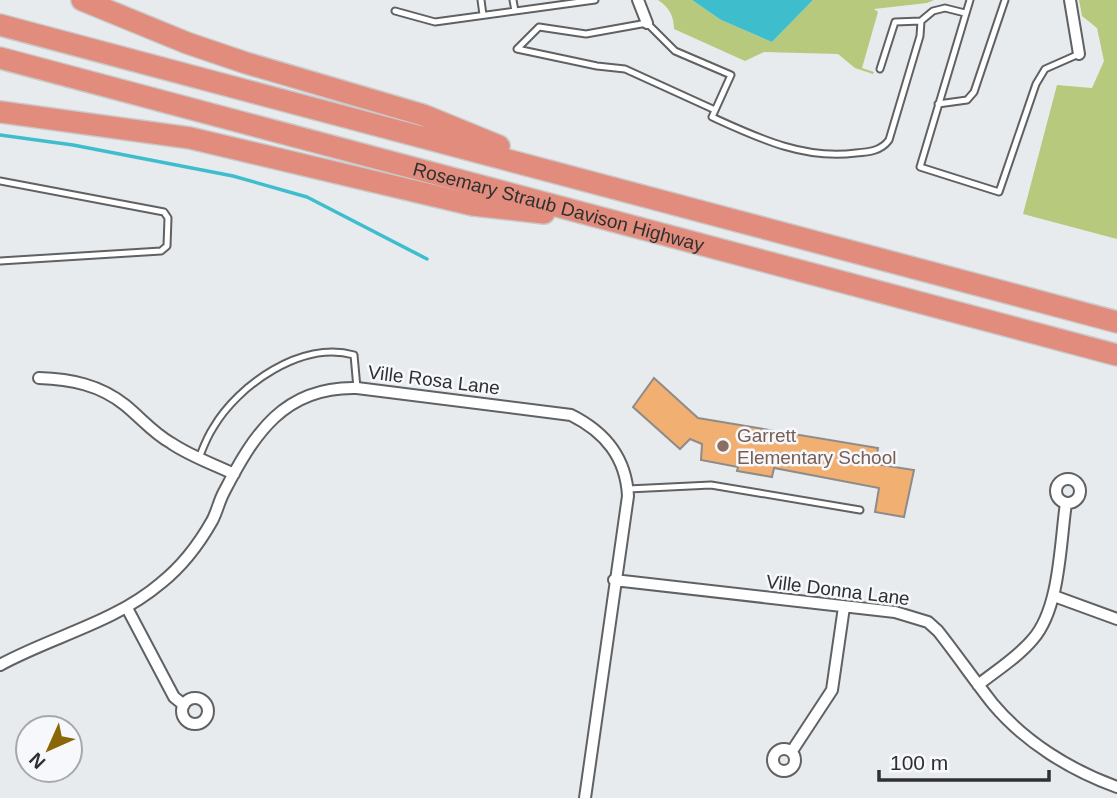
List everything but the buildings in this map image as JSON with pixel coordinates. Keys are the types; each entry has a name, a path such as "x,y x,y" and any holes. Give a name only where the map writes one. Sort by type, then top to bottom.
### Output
{"highway":[{"path":"82,0 187,43 246,63 424,115 582,179"},
{"name":"Rosemary Straub Davison Highway","path":"0,25 1117,321"},
{"name":"Rosemary Straub Davison Highway","path":"0,58 1117,355"},
{"path":"0,111 190,138 473,205 623,222"}],"street":[{"path":"638,0 647,23"},
{"path":"1067,1 1079,54"},
{"path":"39,378 78,381 108,394 124,403 163,438 234,474"},
{"name":"Ville Rosa Lane","path":"0,665 127,608 164,581 182,562 212,520 244,453 273,416 294,402 337,387 571,415 589,424 605,437 617,453 628,489 585,798"},
{"path":"978,685 1023,650 1035,637 1051,608 1066,503"},
{"name":"Ville Donna Lane","path":"614,580 895,612 928,622 939,631 978,685 1009,720 1042,748 1081,772 1117,787"},
{"path":"1054,596 1117,619"},
{"path":"792,751 832,690 844,607"},
{"path":"127,608 174,696 184,705"}],"lane":[{"path":"481,0 483,15"},
{"path":"513,0 515,11"},
{"path":"395,11 435,22 595,0"},
{"path":"970,0 920,167 999,192 1036,84 1045,69 1079,54"},
{"path":"938,104 967,100 974,92 1005,0"},
{"path":"880,69 895,22 921,21 933,11 945,8 965,13"},
{"path":"715,110 625,69 597,66 517,48 539,27 586,34 647,23 675,51 731,75 712,117 790,149 834,156 874,151 889,140 920,36 921,21"},
{"path":"0,181 164,212 168,218 167,246 161,251 0,261"},
{"path":"199,458 213,427 232,403 269,372 288,362 311,354 354,355 357,388"},
{"path":"628,489 711,485 860,510"}],"green space":[{"path":"658,0 692,0 721,20 772,42 813,0 934,0 874,9 878,12 862,68 874,72 873,74 855,68 838,54 764,52 745,61 674,29 670,12"},
{"path":"1079,0 1117,0 1117,239 1023,214 1057,85 1092,88 1104,61 1097,28 1082,16"}],"water":[{"path":"692,0 813,0 772,42 721,20"}],"waterway":[{"path":"0,135 73,145 233,176 307,197 427,259"}],"place":[{"name":"Garrett Elementary School","path":"723,446"}]}
